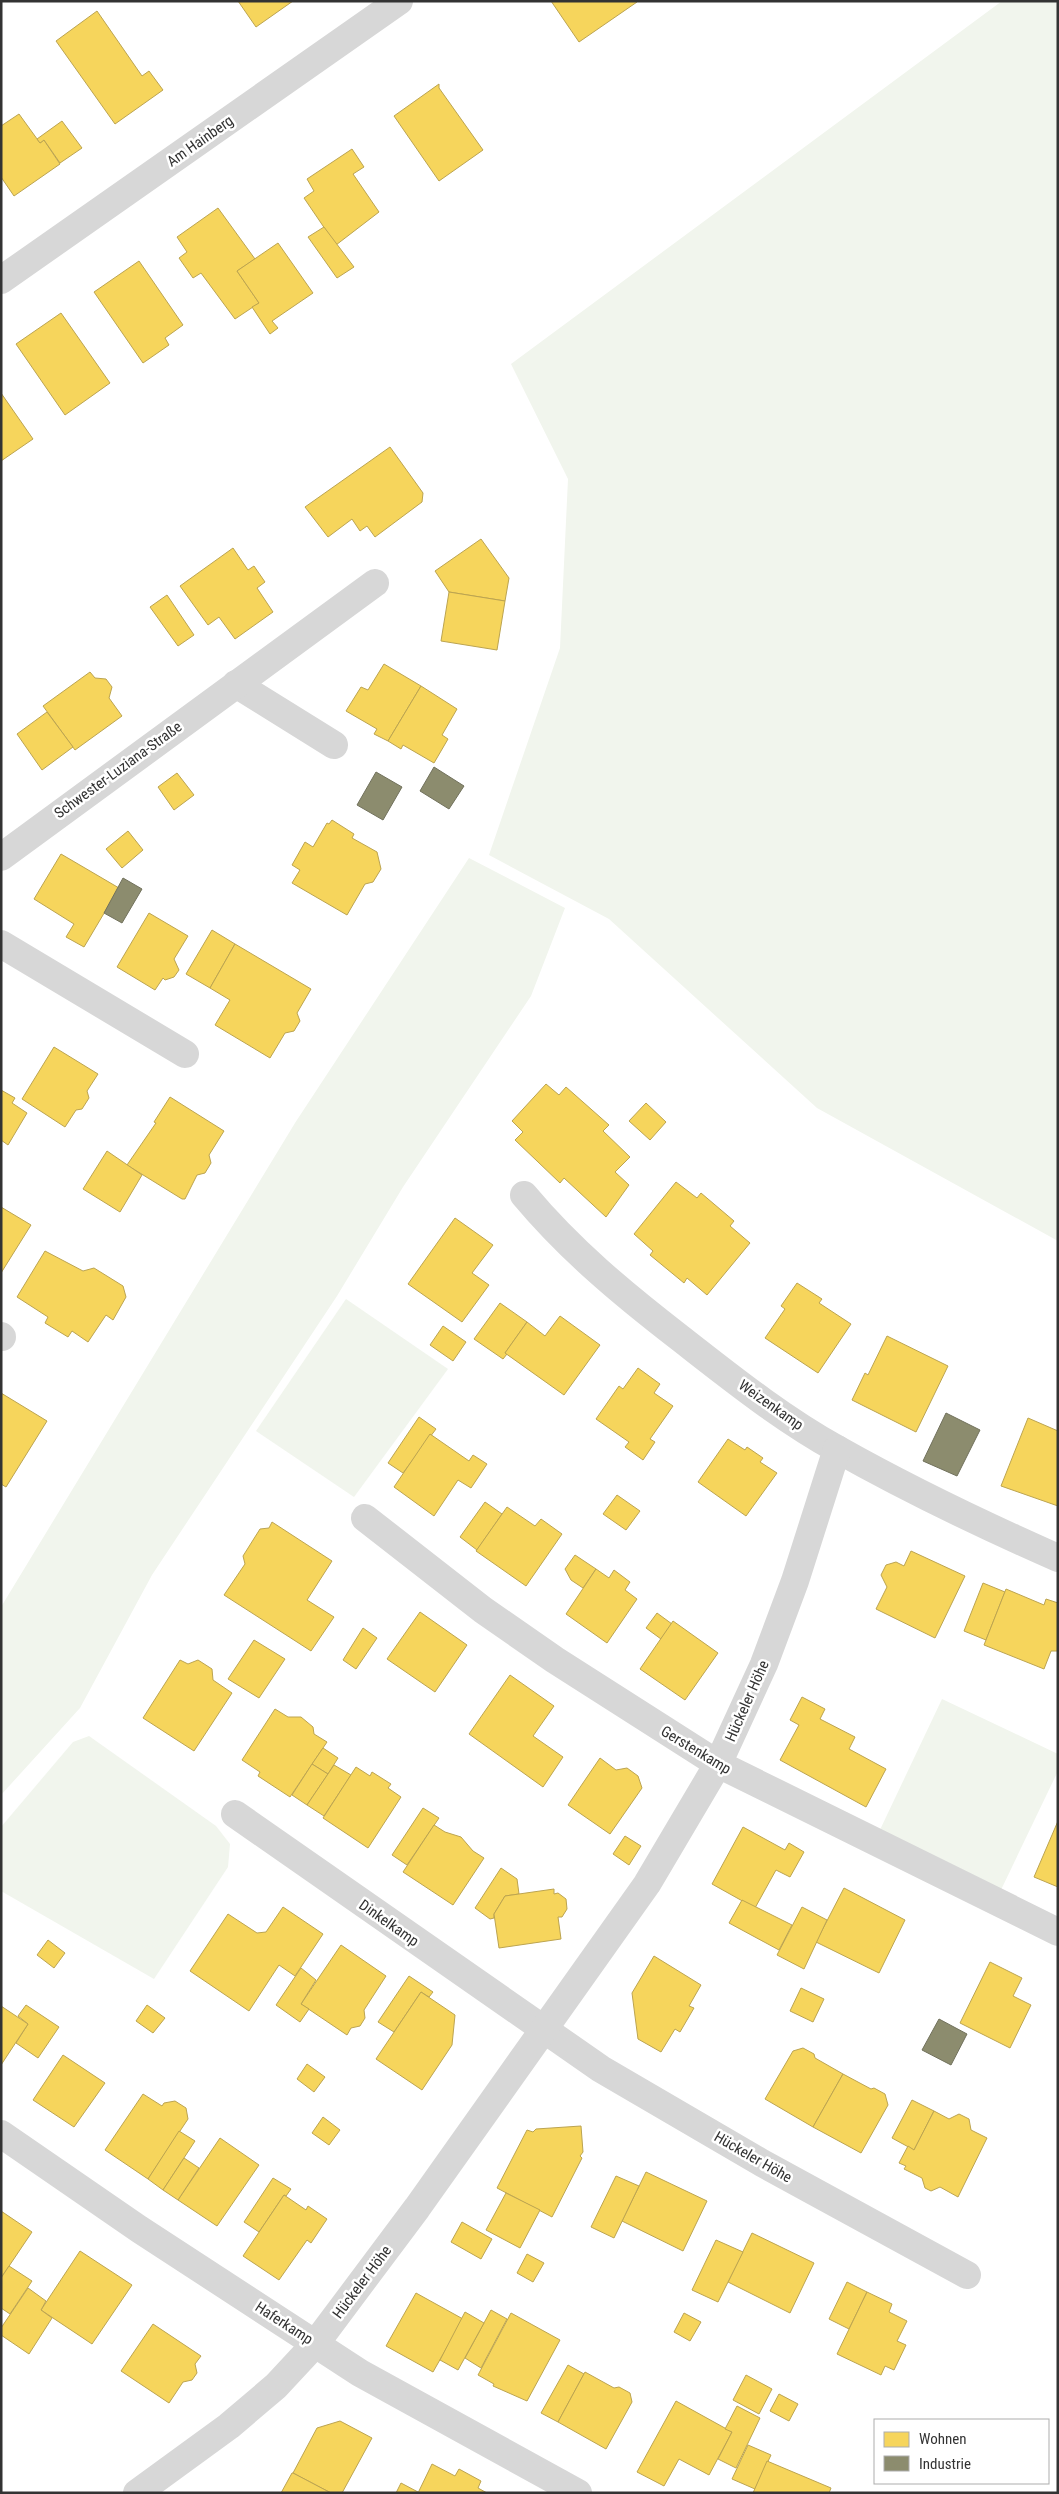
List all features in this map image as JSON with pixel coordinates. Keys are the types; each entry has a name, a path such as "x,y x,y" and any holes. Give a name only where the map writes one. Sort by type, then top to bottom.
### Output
{"street":[{"name":"Am Hainberg","path":"1,280 399,1"},
{"name":"Schwester-Luziana-Straße","path":"1,857 375,583"},
{"path":"236,684 334,745"},
{"path":"1,944 184,1054"},
{"name":"Weizenkamp","path":"524,1195 575,1252 640,1307 769,1404 837,1449 989,1527 1058,1558"},
{"name":"Hückeler Höhe","path":"137,2493 229,2426 282,2380 316,2343 417,2208 647,1884 718,1764 773,1641 795,1581 837,1449"},
{"name":"Gerstenkamp","path":"365,1518 476,1604 554,1660 718,1764 1058,1932"},
{"name":"Dinkelkamp","path":"235,1814 544,2031"},
{"name":"Hückeler Höhe","path":"544,2031 601,2068 762,2164 967,2275"},
{"name":"Haferkamp","path":"1,2134 132,2224 360,2373 578,2493"}],"shaded area":[{"path":"1002,1 1058,1 1058,1241 817,1108 609,919 489,855 560,648 568,479 511,364"},
{"path":"469,858 565,908 531,996 403,1187 337,1296 152,1575 80,1708 1,1795 1,1607 295,1123"},
{"path":"346,1299 448,1369 354,1497 256,1431"},
{"path":"942,1699 1058,1754 1058,1771 1000,1892 878,1834"},
{"path":"89,1736 216,1826 230,1844 228,1867 154,1979 1,1891 1,1827 73,1742"}],"building: Wohnen":[{"path":"238,1 293,1 256,27"},
{"path":"551,1 637,1 637,2 579,42"},
{"path":"97,11 142,76 149,71 163,90 115,124 56,41"},
{"path":"439,84 439,88 483,150 439,181 394,116"},
{"path":"19,114 40,143 44,140 60,164 14,196 1,177 1,126"},
{"path":"62,121 82,148 60,163 44,140 40,143 37,139"},
{"path":"352,149 364,167 353,174 379,212 336,245 304,198 314,191 307,179"},
{"path":"218,208 255,259 237,271 259,303 235,319 201,273 193,278 179,258 187,252 177,237"},
{"path":"324,227 354,267 337,278 308,237"},
{"path":"278,243 313,293 272,321 278,328 270,334 252,307 259,303 237,271"},
{"path":"139,261 183,325 165,338 169,345 143,363 94,292"},
{"path":"61,313 110,383 65,415 16,344"},
{"path":"1,393 33,439 1,461"},
{"path":"390,447 423,493 422,502 375,537 367,526 360,531 352,519 328,537 305,507"},
{"path":"481,539 509,578 505,601 449,592 435,571"},
{"path":"233,548 248,570 254,566 265,582 257,588 273,612 235,639 219,617 208,625 180,586"},
{"path":"449,592 505,601 497,650 441,641"},
{"path":"167,595 194,635 178,646 150,607"},
{"path":"384,664 421,686 388,741 374,734 377,729 346,711 361,687 368,690"},
{"path":"90,672 95,678 106,679 112,687 109,698 122,716 75,750 43,706"},
{"path":"421,686 457,709 442,735 448,739 434,763 403,745 401,749 388,741"},
{"path":"47,712 73,747 42,770 17,734"},
{"path":"177,773 194,795 174,810 158,787"},
{"path":"332,820 354,834 352,838 377,852 381,869 373,882 365,884 347,915 292,883 300,870 292,865 305,842 313,847 327,823 329,824"},
{"path":"128,831 143,850 122,868 106,849"},
{"path":"61,854 119,888 84,947 66,937 74,924 34,899"},
{"path":"149,913 188,936 174,959 179,970 174,977 165,980 163,978 155,990 117,967"},
{"path":"212,930 235,944 210,988 186,974"},
{"path":"235,944 311,989 297,1013 300,1021 294,1031 285,1033 270,1058 215,1025 230,1000 210,988"},
{"path":"54,1047 98,1074 87,1091 89,1098 82,1109 76,1110 65,1127 22,1099"},
{"path":"546,1084 559,1095 566,1087 609,1125 603,1131 630,1157 615,1172 629,1185 606,1217 564,1178 560,1183 515,1140 523,1132 512,1121"},
{"path":"1,1090 15,1098 12,1103 27,1113 8,1145 1,1140"},
{"path":"170,1097 224,1131 209,1155 211,1163 205,1173 197,1175 185,1199 182,1199 127,1165 156,1123 154,1122"},
{"path":"646,1103 666,1122 650,1140 629,1121"},
{"path":"107,1151 142,1175 120,1212 83,1189"},
{"path":"676,1182 697,1198 701,1193 734,1221 730,1226 750,1243 707,1295 687,1278 684,1283 650,1255 653,1251 634,1234"},
{"path":"1,1207 31,1225 1,1273"},
{"path":"455,1218 493,1245 472,1273 489,1285 462,1322 408,1284"},
{"path":"45,1251 83,1271 94,1268 123,1286 126,1297 113,1320 106,1315 88,1342 72,1331 68,1337 45,1323 48,1317 17,1297"},
{"path":"797,1283 822,1299 819,1303 851,1324 818,1373 765,1338 785,1309 781,1306"},
{"path":"500,1303 527,1322 505,1353 507,1354 503,1359 474,1339"},
{"path":"560,1316 600,1345 564,1395 505,1353 527,1322 545,1336"},
{"path":"443,1326 466,1342 453,1361 430,1345"},
{"path":"887,1336 948,1366 916,1432 852,1400 865,1373 868,1375"},
{"path":"638,1368 660,1384 654,1393 673,1406 650,1439 655,1442 643,1460 625,1447 629,1442 596,1419 619,1386 623,1389"},
{"path":"1,1393 47,1421 6,1487 1,1484"},
{"path":"419,1417 436,1429 403,1473 388,1463"},
{"path":"1028,1418 1058,1431 1058,1506 1001,1486"},
{"path":"430,1434 469,1461 473,1455 487,1464 471,1488 458,1480 434,1516 394,1487"},
{"path":"728,1439 745,1450 747,1447 763,1458 760,1462 777,1473 746,1516 698,1482"},
{"path":"617,1495 640,1511 626,1530 603,1514"},
{"path":"485,1502 502,1514 477,1550 460,1537"},
{"path":"507,1507 535,1526 541,1519 562,1534 526,1586 476,1551"},
{"path":"272,1522 332,1561 307,1600 334,1617 311,1651 224,1595 245,1564 243,1556 260,1529 269,1528"},
{"path":"911,1551 965,1576 935,1638 876,1609 887,1587 881,1575 886,1565 896,1562 904,1566"},
{"path":"575,1555 596,1569 583,1588 571,1580 565,1569"},
{"path":"596,1569 609,1578 614,1570 630,1582 625,1590 637,1599 607,1643 566,1614"},
{"path":"983,1583 1005,1592 986,1640 964,1631"},
{"path":"1006,1589 1044,1605 1046,1599 1058,1603 1058,1651 1051,1651 1044,1669 984,1645"},
{"path":"420,1612 467,1645 435,1692 387,1659"},
{"path":"657,1613 672,1624 661,1639 646,1628"},
{"path":"673,1621 718,1653 685,1700 640,1669"},
{"path":"363,1628 377,1638 356,1669 343,1660"},
{"path":"254,1640 285,1659 259,1698 228,1679"},
{"path":"180,1660 188,1664 198,1660 212,1669 213,1680 232,1693 194,1751 143,1718"},
{"path":"510,1675 554,1706 533,1736 563,1757 543,1787 469,1734"},
{"path":"802,1697 825,1709 820,1719 855,1737 849,1749 886,1769 866,1807 780,1760 799,1725 790,1720"},
{"path":"275,1709 288,1717 301,1717 313,1727 314,1734 327,1742 290,1797 258,1776 260,1772 242,1760"},
{"path":"323,1748 338,1758 328,1774 312,1764"},
{"path":"600,1758 616,1770 627,1768 638,1776 642,1788 610,1834 568,1805"},
{"path":"312,1764 328,1774 307,1805 292,1795"},
{"path":"334,1765 351,1775 324,1816 307,1805"},
{"path":"356,1767 370,1776 372,1772 391,1784 388,1788 401,1797 368,1848 323,1818"},
{"path":"423,1808 439,1818 407,1865 392,1855"},
{"path":"1058,1821 1058,1887 1034,1877"},
{"path":"434,1825 445,1832 461,1837 473,1851 484,1858 453,1905 403,1872"},
{"path":"743,1827 785,1850 789,1843 804,1852 790,1877 776,1870 755,1908 712,1884"},
{"path":"625,1836 641,1846 629,1865 613,1854"},
{"path":"501,1868 517,1879 519,1894 505,1896 494,1914 494,1918 490,1919 475,1908"},
{"path":"844,1888 905,1920 879,1973 816,1942"},
{"path":"554,1889 554,1894 558,1893 566,1899 567,1909 562,1917 558,1917 561,1939 499,1948 494,1914 505,1896"},
{"path":"742,1900 792,1925 779,1950 729,1923"},
{"path":"283,1907 323,1934 295,1976 279,1965 249,2011 190,1971 228,1914 257,1933 266,1932"},
{"path":"802,1907 827,1920 804,1969 777,1955"},
{"path":"48,1940 65,1953 54,1968 37,1955"},
{"path":"341,1945 386,1976 364,2010 365,2018 360,2026 351,2028 347,2035 301,2004"},
{"path":"654,1956 701,1985 689,2006 694,2008 680,2032 675,2029 661,2052 638,2039 632,1993"},
{"path":"990,1962 1022,1978 1013,1996 1031,2005 1010,2048 960,2023"},
{"path":"301,1968 316,1980 301,2004 309,2009 300,2022 276,2005"},
{"path":"409,1976 433,1992 429,1997 421,1992 394,2032 378,2022"},
{"path":"801,1988 824,1999 813,2022 790,2011"},
{"path":"421,1992 455,2015 452,2045 422,2090 376,2059"},
{"path":"26,2005 59,2027 38,2058 16,2043 28,2024 18,2016"},
{"path":"147,2005 165,2018 153,2033 136,2021"},
{"path":"1,2006 28,2024 1,2065"},
{"path":"803,2048 814,2054 815,2058 843,2074 813,2127 765,2099 793,2051"},
{"path":"63,2055 105,2083 74,2127 33,2100"},
{"path":"307,2064 325,2077 314,2092 297,2079"},
{"path":"843,2074 871,2089 874,2088 885,2094 888,2105 861,2153 813,2127"},
{"path":"143,2094 162,2106 164,2103 175,2101 186,2108 188,2119 148,2179 105,2150"},
{"path":"912,2100 934,2111 914,2150 892,2138"},
{"path":"934,2111 949,2119 959,2114 969,2119 971,2130 987,2138 958,2197 940,2187 931,2191 925,2188 922,2178 904,2169 906,2166 899,2163 908,2146 914,2150"},
{"path":"323,2117 340,2130 329,2145 312,2133"},
{"path":"581,2126 583,2152 580,2156 582,2158 552,2217 497,2188 527,2130 533,2132 536,2129"},
{"path":"179,2131 195,2141 163,2190 148,2179"},
{"path":"220,2138 259,2165 217,2226 178,2200"},
{"path":"184,2158 199,2168 178,2200 163,2190"},
{"path":"646,2172 707,2201 683,2251 622,2221"},
{"path":"616,2176 639,2186 614,2238 591,2227"},
{"path":"273,2178 291,2189 286,2196 284,2195 259,2232 244,2222"},
{"path":"506,2193 540,2210 520,2248 486,2230"},
{"path":"284,2195 306,2210 308,2206 327,2219 311,2243 307,2240 279,2280 243,2256"},
{"path":"1,2211 32,2232 1,2278"},
{"path":"462,2222 492,2239 481,2259 451,2242"},
{"path":"752,2233 814,2263 790,2313 728,2282"},
{"path":"716,2240 743,2252 718,2302 692,2290"},
{"path":"80,2251 132,2285 92,2344 41,2310"},
{"path":"527,2254 544,2263 533,2282 517,2273"},
{"path":"9,2266 32,2281 10,2314 1,2308 1,2278"},
{"path":"847,2282 867,2292 849,2329 829,2319"},
{"path":"28,2288 46,2301 41,2310 52,2318 29,2354 1,2335 1,2328"},
{"path":"867,2292 892,2304 889,2312 907,2321 897,2341 906,2345 894,2370 885,2366 881,2375 837,2354"},
{"path":"416,2293 463,2319 433,2372 386,2346"},
{"path":"491,2310 507,2319 481,2368 465,2358"},
{"path":"465,2312 484,2323 458,2370 440,2360"},
{"path":"511,2313 560,2340 527,2401 493,2386 494,2384 478,2375"},
{"path":"684,2313 701,2322 690,2341 674,2332"},
{"path":"153,2324 201,2356 195,2364 197,2373 192,2380 183,2382 169,2403 121,2371"},
{"path":"568,2365 584,2374 558,2422 541,2413"},
{"path":"585,2372 614,2388 619,2387 630,2393 632,2402 606,2449 558,2422"},
{"path":"746,2375 772,2389 759,2414 733,2400"},
{"path":"779,2394 798,2404 789,2421 770,2411"},
{"path":"676,2401 732,2432 709,2475 679,2459 664,2486 637,2472"},
{"path":"737,2406 760,2418 736,2468 718,2459 732,2432 725,2429"},
{"path":"340,2421 372,2438 342,2493 331,2493 293,2473 317,2428"},
{"path":"748,2445 771,2455 755,2489 732,2479"},
{"path":"767,2461 831,2488 829,2493 753,2493"},
{"path":"432,2464 455,2476 459,2469 481,2481 478,2488 487,2493 418,2493"},
{"path":"293,2473 331,2493 281,2493"},
{"path":"401,2483 418,2492 418,2493 396,2493"}],"building: Industrie":[{"path":"434,767 464,786 449,809 420,791"},
{"path":"376,772 402,787 383,820 357,805"},
{"path":"123,878 142,889 122,923 104,913"},
{"path":"946,1413 980,1430 957,1476 923,1461"},
{"path":"939,2019 967,2034 951,2065 922,2050"}]}
